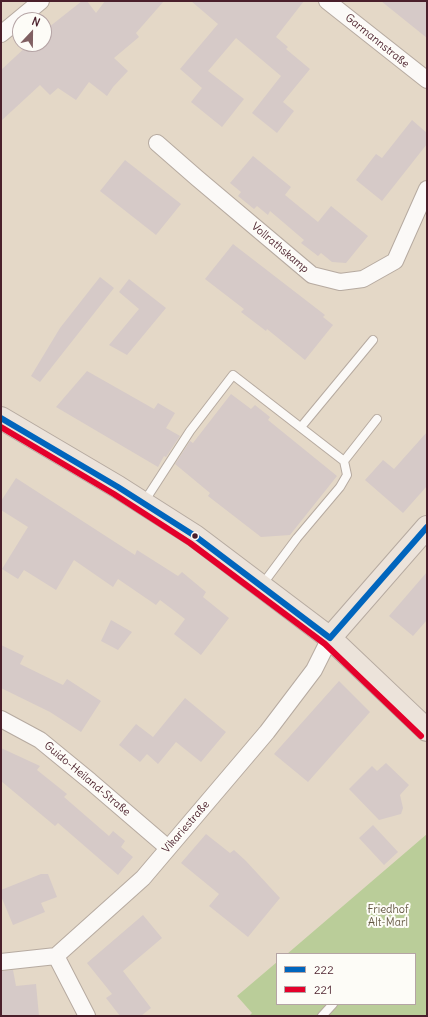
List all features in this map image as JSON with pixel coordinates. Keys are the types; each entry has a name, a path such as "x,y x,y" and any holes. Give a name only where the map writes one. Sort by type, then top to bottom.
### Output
{"main road":[{"path":"1,418 144,502 195,536 260,587 330,638 427,730"},
{"path":"330,638 427,527"}],"street":[{"path":"1,34 41,1"},
{"name":"Garmannstraße","path":"327,1 427,80"},
{"name":"Vollrathskamp","path":"157,143 312,275 340,282 363,279 396,261 427,189"},
{"name":"Vikariestraße","path":"56,956 143,878 267,732 310,677 330,638"},
{"name":"Guido-Heiland-Straße","path":"1,719 40,740 168,848"},
{"path":"1,962 56,956 87,1016"}],"lane":[{"path":"301,428 373,340"},
{"path":"144,502 190,431 234,375 344,461 347,475 340,487 297,538 260,587"},
{"path":"344,461 377,419"},
{"path":"322,1016 332,1005"}],"green space":[{"name":"Friedhof Alt-Marl","path":"427,834 427,1016 249,1016 252,1013 237,996 276,963 276,1005 416,1005 416,953 288,953"}],"building":[{"path":"82,1 87,1 96,13 105,1 164,1 136,33 139,37 114,58 128,71 107,96 89,82 76,100 58,88 50,95 40,85 1,121 1,70 20,52 52,52 52,25"},
{"path":"191,1 304,1 276,37 288,47 286,49 310,69 283,102 294,111 277,133 252,113 281,76 236,38 208,71 244,99 222,127 191,102 202,88 180,69 218,24"},
{"path":"381,1 427,1 427,38"},
{"path":"412,120 427,133 427,144 382,201 356,180 376,154 382,158"},
{"path":"253,156 291,187 285,195 318,222 331,206 368,236 346,263 332,262 321,253 318,256 301,243 304,240 270,211 268,215 257,206 254,209 238,196 241,192 230,183"},
{"path":"125,160 181,204 156,235 100,191"},
{"path":"233,244 325,315 323,317 333,325 305,360 267,329 266,331 241,312 244,309 205,279"},
{"path":"100,277 114,288 40,382 31,376 60,328"},
{"path":"129,279 166,308 127,355 109,345 139,309 119,292"},
{"path":"87,371 154,409 158,403 175,413 166,428 180,436 166,457 164,456 158,467 56,407"},
{"path":"231,394 251,409 255,405 270,417 268,420 337,476 290,535 261,537 208,496 210,493 175,464 190,441 193,443"},
{"path":"427,432 427,486 403,513 365,480 383,460 394,469"},
{"path":"16,478 135,555 137,550 178,576 182,572 206,592 203,597 229,618 201,655 174,634 185,619 160,600 156,605 118,579 113,587 74,560 56,590 24,570 18,579 2,569 28,527 1,510 1,501"},
{"path":"427,572 427,620 413,636 389,616"},
{"path":"111,620 132,632 118,650 101,641"},
{"path":"1,645 24,656 20,664 63,685 67,679 101,701 81,732 50,712 1,688"},
{"path":"339,681 370,712 308,782 274,754"},
{"path":"185,698 226,732 201,762 176,742 158,764 147,754 140,762 119,745 136,724 153,737"},
{"path":"1,748 40,766 37,770 67,794 64,797 109,836 113,831 125,841 121,847 133,857 118,875 58,823 55,826 1,781"},
{"path":"386,763 409,785 400,795 403,808 401,814 379,820 349,789 372,766 377,771"},
{"path":"373,825 398,852 384,865 359,838"},
{"path":"206,834 230,853 234,850 280,898 248,937 209,906 219,894 181,863"},
{"path":"41,874 48,874 57,897 41,903 45,912 13,925 1,896 1,890"},
{"path":"143,915 162,938 123,971 151,1008 141,1016 120,1016 106,998 112,994 87,963"},
{"path":"13,970 16,986 36,984 39,1016 1,1016 1,971"}],"transit line":[{"name":"222","path":"1,418 118,487 195,536 330,638"},
{"name":"221","path":"1,427 114,494 190,543 325,644 421,736"},
{"name":"222","path":"330,638 427,527"}]}
